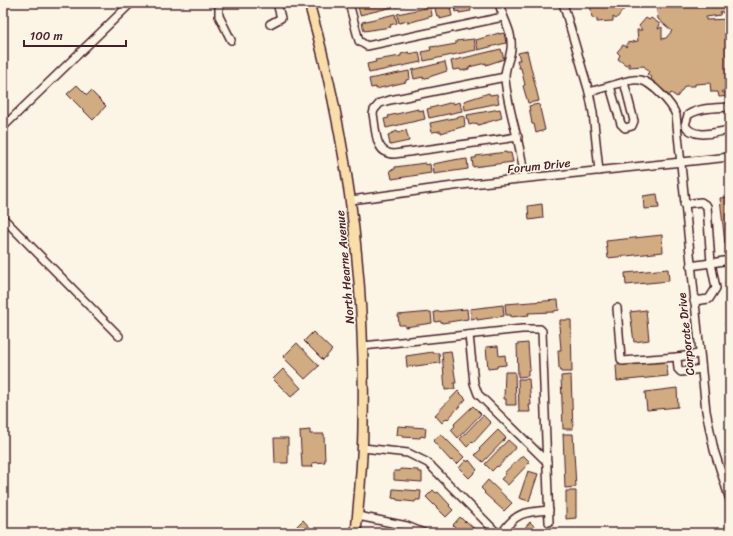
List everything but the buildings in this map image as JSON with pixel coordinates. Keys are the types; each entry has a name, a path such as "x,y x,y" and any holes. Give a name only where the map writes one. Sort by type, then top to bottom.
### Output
{"main road":[{"name":"North Hearne Avenue","path":"310,3 331,86 351,200 359,277 363,346 362,448 356,533"}],"street":[{"path":"3,127 131,3"},
{"path":"222,3 219,7 219,16 231,40"},
{"path":"270,24 281,18 277,3"},
{"path":"349,3 359,41 367,46 503,17"},
{"path":"499,3 503,17 508,24 511,40 511,50 505,77 522,155 524,178"},
{"path":"563,3 589,92 593,113 599,171"},
{"path":"505,77 380,103 374,110 373,114 379,146 385,152 394,154 518,136"},
{"name":"Corporate Drive","path":"589,92 624,82 642,80 673,107 676,115 699,354 709,430 719,469 730,500"},
{"path":"610,86 621,124 625,128 632,126 634,121 624,82"},
{"path":"730,107 702,109 692,112 688,115 685,125 688,130 696,134 730,130"},
{"name":"Forum Drive","path":"351,200 524,178 730,157"},
{"path":"684,204 701,202 707,206 711,263 716,288 709,299 694,301"},
{"path":"3,218 119,336"},
{"path":"690,266 730,260"},
{"path":"617,308 622,361 699,354"},
{"path":"363,346 522,329 536,328 542,331 549,522"},
{"path":"469,335 474,383 478,394 547,462"},
{"path":"677,357 678,369 681,372 701,369"},
{"path":"362,448 408,453 428,463 497,533"},
{"path":"502,533 516,516 523,513 549,510"},
{"path":"358,516 407,526 424,533"}]}
